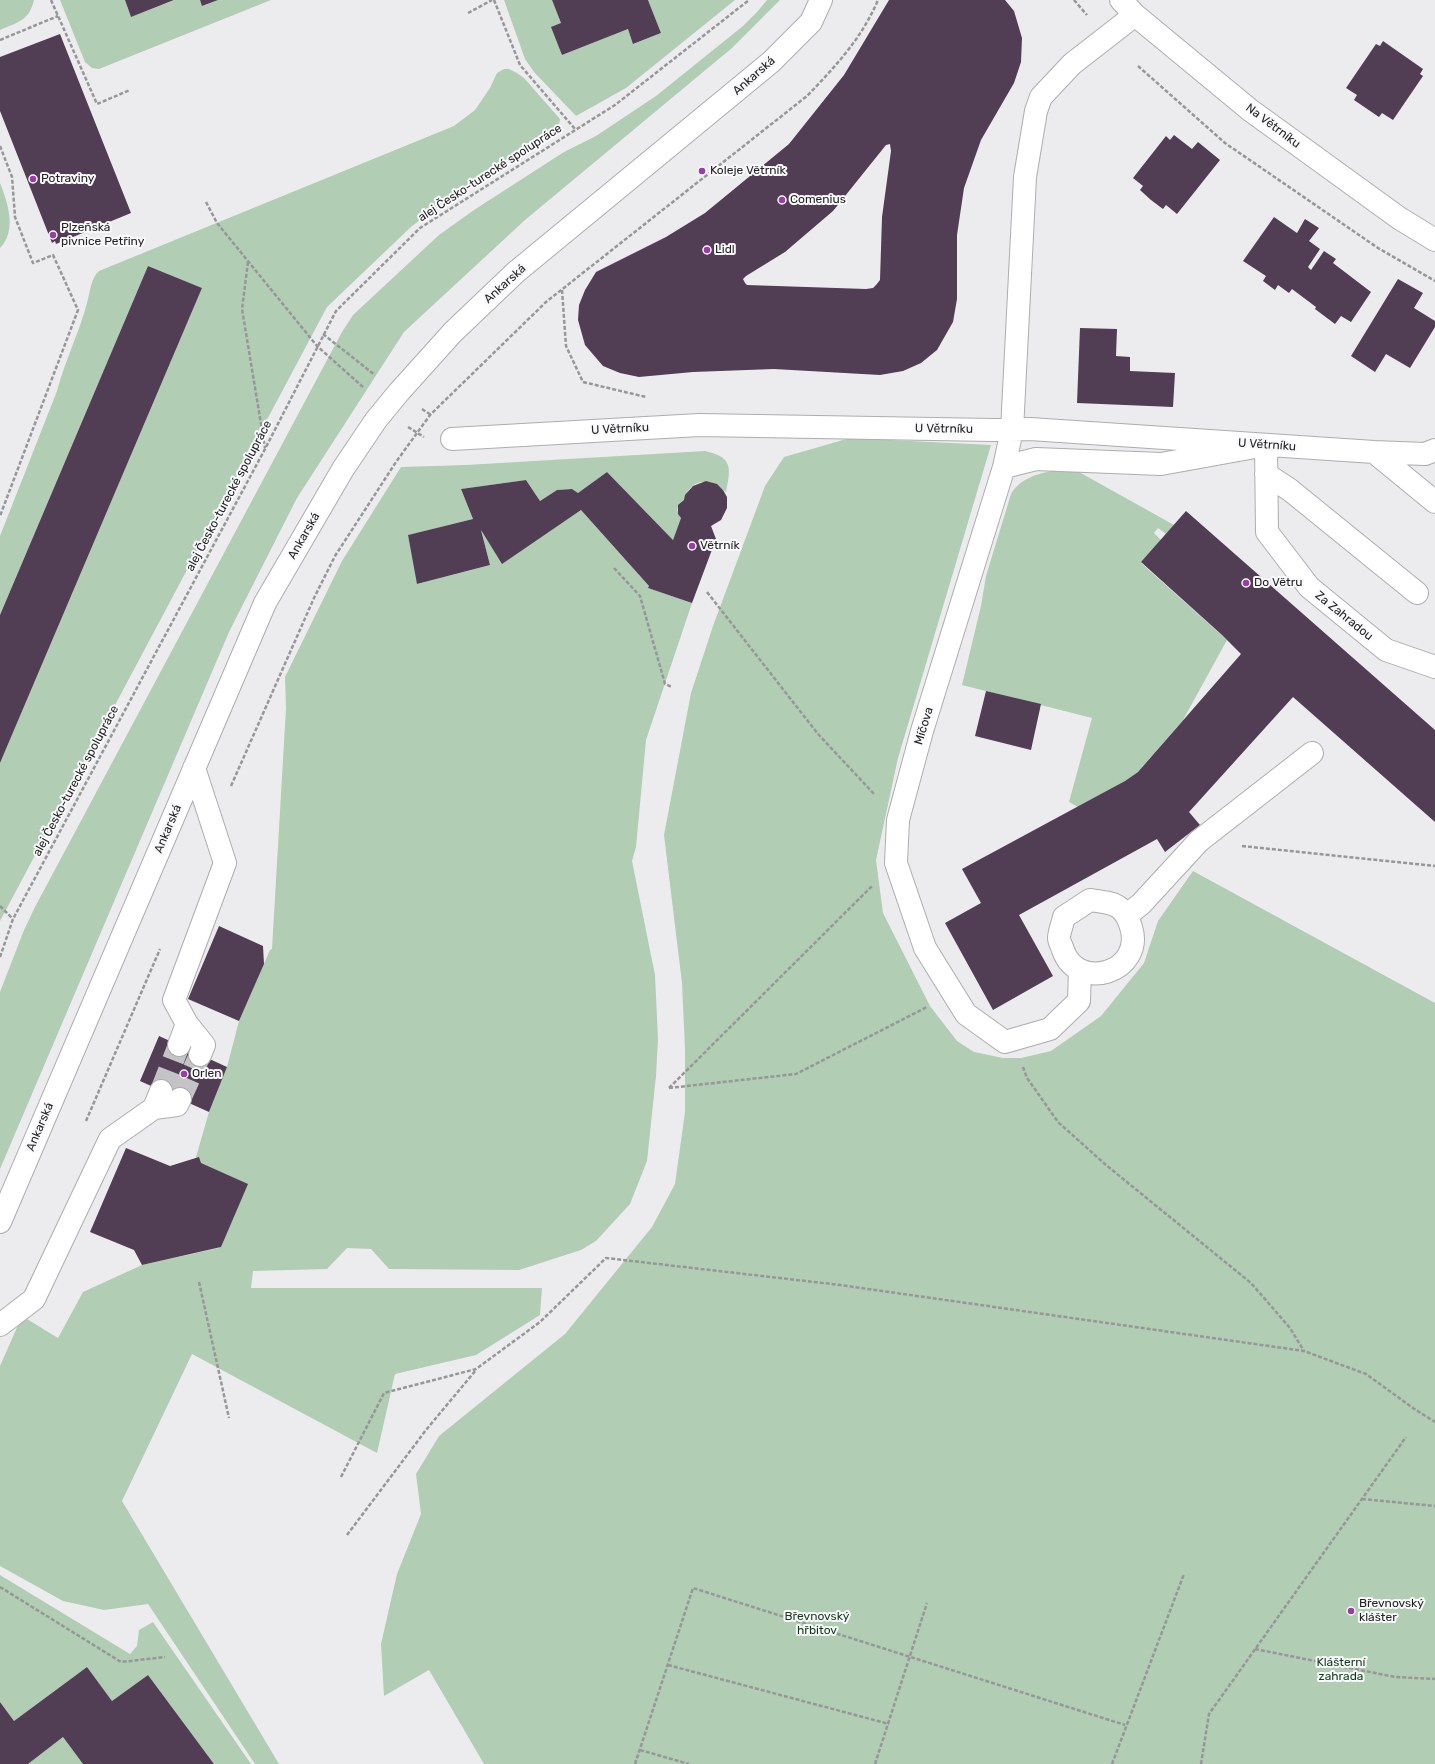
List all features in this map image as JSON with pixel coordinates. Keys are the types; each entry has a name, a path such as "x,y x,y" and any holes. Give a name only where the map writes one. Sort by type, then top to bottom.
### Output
{"street":[{"name":"Ankarská","path":"0,1222 265,603 343,469 386,407 453,332 516,272 771,62 811,22 821,0"},
{"name":"Na Větrníku","path":"1128,8 1250,110 1399,218 1435,240"},
{"name":"Míčova","path":"1005,1042 966,1014 925,948 896,863 898,820 922,731 1004,467 1012,430 1025,177 1036,111 1041,97 1128,8"},
{"name":"U Větrníku","path":"452,439 699,425 1012,430 1030,429 1374,452 1425,454 1435,450"},
{"path":"1004,467 1036,459 1161,464 1266,445"},
{"name":"Za Zahradou","path":"1266,445 1267,532 1309,587 1386,650 1435,667"},
{"path":"1374,452 1435,502"},
{"path":"1266,474 1290,490 1417,593"},
{"path":"1127,915 1141,904 1199,841 1312,753"},
{"path":"194,768 225,863 174,1000 187,1024 204,1045 200,1055"},
{"path":"1090,900 1114,903 1127,915 1134,938 1128,957 1111,972 1097,974 1080,970 1066,959 1059,938 1064,917 1090,900"},
{"path":"1005,1042 1050,1029 1078,1002 1080,970"},
{"path":"178,1046 187,1024"},
{"path":"0,1325 34,1299 110,1139 157,1099 177,1105 180,1099"}],"path":[{"path":"51,0 97,104 130,90"},
{"path":"468,13 493,0 520,65 575,129"},
{"name":"alej Česko-turecké spolupráce","path":"0,957 13,919 265,449 336,311 420,228 615,105 749,0"},
{"path":"230,788 311,605 335,556 396,462 430,415 546,302 807,96 836,66 862,30 878,0"},
{"path":"1074,0 1092,20"},
{"path":"0,40 58,16"},
{"path":"1138,66 1225,143 1378,248 1435,281"},
{"path":"0,146 12,177 15,216 33,263 53,256 78,310 0,516"},
{"path":"206,202 217,223 317,346 416,434 431,441 452,439"},
{"path":"248,261 242,308 265,449"},
{"path":"562,289 566,346 583,382 652,399"},
{"path":"323,334 377,377"},
{"path":"614,568 640,596 665,684 672,687"},
{"path":"707,592 818,734 898,820"},
{"path":"1199,841 1435,866"},
{"path":"896,863 669,1088 796,1074 930,1006"},
{"path":"0,906 13,919"},
{"path":"84,1123 160,948"},
{"path":"1005,1042 1017,1052 1027,1078 1058,1122 1106,1165 1251,1283 1290,1328 1304,1351"},
{"path":"347,1535 426,1430 476,1369 540,1322 606,1258 840,1285 1304,1351 1366,1374 1435,1422"},
{"path":"199,1282 229,1418"},
{"path":"341,1477 384,1392 476,1369"},
{"path":"1200,1763 1209,1714 1406,1437"},
{"path":"1361,1499 1435,1506"},
{"path":"1112,1764 1125,1725 1184,1574"},
{"path":"0,1587 121,1662 165,1657"},
{"path":"635,1764 693,1588 1125,1725"},
{"path":"876,1764 927,1603"},
{"path":"1255,1649 1396,1677 1435,1679"},
{"path":"668,1665 889,1724"},
{"path":"640,1750 689,1764"}],"green space":[{"path":"0,0 34,0 26,17 17,23 0,30"},
{"path":"60,0 125,0 131,17 175,0 200,0 203,6 218,0 271,0 99,69 92,68 85,62"},
{"path":"504,0 552,0 561,23 562,55 628,29 634,44 661,33 648,0 735,0 626,88 576,116 534,72 525,59"},
{"path":"767,0 780,0 732,48 525,220 404,332 297,498 229,632 0,1169 0,992 24,930 342,332 353,315 439,235 474,210 564,152 596,136 656,96 743,26"},
{"path":"504,69 509,69 524,78 560,119 559,125 465,187 412,226 327,307 0,921 0,763 202,288 148,266 0,615 0,536 57,391 84,314 94,277 99,271 454,126 475,110 490,88 497,73"},
{"path":"0,183 6,199 10,225 5,241 0,248"},
{"path":"850,438 991,445 898,758 876,860 883,913 930,1006 957,1041 974,1052 1003,1058 1021,1058 1051,1051 1101,1016 1144,963 1158,921 1193,871 1435,1003 1435,1764 484,1764 429,1670 384,1696 381,1644 397,1574 421,1514 416,1474 439,1436 565,1334 652,1227 675,1184 685,1112 685,1049 682,983 664,835 691,693 713,626 765,486 784,457"},
{"path":"705,451 721,457 728,465 729,476 726,492 722,488 707,482 697,483 692,486 678,507 677,510 681,518 673,540 607,472 578,493 572,489 557,490 540,501 526,480 461,489 473,519 408,535 418,584 490,565 481,530 502,563 581,510 649,586 648,588 692,603 646,740 636,847 632,861 655,975 658,1039 656,1076 647,1161 630,1204 596,1241 581,1250 519,1270 389,1269 371,1249 347,1248 327,1269 253,1271 251,1288 542,1288 540,1315 476,1355 395,1374 377,1453 192,1354 122,1501 279,1764 255,1764 148,1604 104,1610 63,1601 0,1566 0,1366 22,1316 58,1338 83,1292 142,1265 219,1248 230,1223 196,1157 209,1112 227,1067 239,1021 270,950 272,949 286,708 285,677 342,561 401,467 466,465"},
{"path":"1051,471 1079,472 1174,525 1166,534 1158,528 1154,533 1161,540 1141,563 1227,640 1183,720 1138,772 1125,781 1078,807 1069,802 1092,718 962,685 981,606 986,576 1011,494 1023,481 1028,478"},
{"path":"0,1575 130,1654 137,1646 139,1630 153,1622 251,1764 214,1764 148,1675 112,1701 87,1667 14,1721 0,1702"},
{"path":"63,1737 83,1764 28,1764"}],"building":[{"path":"125,0 174,0 131,17"},
{"path":"200,0 218,0 202,6"},
{"path":"552,0 648,0 661,33 633,44 628,29 562,55 551,27 561,23"},
{"name":"Comenius","path":"889,0 1005,0 1014,11 1022,38 1021,62 1014,83 981,140 964,188 957,235 957,299 953,322 937,350 921,363 903,371 880,375 774,369 693,372 639,377 620,373 603,366 585,345 578,320 579,305 585,290 596,272 666,237 705,213 789,144 844,75","holes":["890,144 891,151 882,217 880,280 873,288 747,285 745,283 743,279 746,276 785,252 833,211 886,145"]},
{"path":"60,34 131,213 56,244 55,241 52,243 0,111 0,57"},
{"path":"1383,41 1423,69 1420,74 1423,76 1393,120 1382,113 1379,117 1354,100 1357,95 1346,88 1376,44 1380,46"},
{"path":"1174,135 1192,149 1198,142 1220,160 1177,214 1166,205 1163,209 1151,200 1140,190 1143,186 1133,178 1166,136 1170,140"},
{"path":"1274,217 1297,233 1305,219 1319,228 1309,241 1320,249 1308,267 1311,270 1324,251 1336,259 1333,263 1371,292 1351,322 1341,316 1335,324 1292,289 1289,293 1278,285 1275,290 1263,281 1266,276 1243,261"},
{"path":"148,266 202,288 0,763 0,615"},
{"path":"1398,279 1423,293 1414,308 1435,321 1435,327 1410,368 1386,354 1375,372 1351,356"},
{"path":"1080,328 1117,329 1116,356 1130,357 1130,371 1175,373 1173,407 1077,403"},
{"path":"607,472 673,540 681,518 678,514 678,505 684,500 685,495 693,486 706,481 717,484 723,490 727,497 727,508 721,520 711,526 716,539 692,603 648,588 649,586 581,510 502,564 481,530 490,565 417,584 408,535 473,519 461,489 526,480 540,501 557,490 572,489 578,493"},
{"path":"1186,511 1435,730 1435,822 1293,697 1189,812 1200,825 1165,852 1157,839 1019,915 1053,976 993,1010 945,923 981,903 962,869 1125,781 1138,772 1241,654 1141,562"},
{"path":"986,691 1041,704 1031,750 975,736"},
{"path":"219,926 263,946 264,964 239,1021 188,999"},
{"name":"Orlen","path":"159,1036 227,1067 209,1112 140,1081"},
{"path":"126,1148 170,1166 199,1157 201,1163 248,1184 221,1247 142,1265 134,1250 90,1232"},
{"path":"87,1667 112,1701 148,1675 214,1764 83,1764 63,1737 28,1764 0,1764 0,1702 14,1721"}],"tunnel":[{"path":"161,1091 179,1045"},
{"path":"180,1099 200,1055"}],"place":[{"name":"Koleje Větrník","path":"702,171"},
{"name":"Potraviny","path":"33,179"},
{"name":"Comenius","path":"782,200"},
{"name":"Plzeňská pivnice Petřiny","path":"53,235"},
{"name":"Lidl","path":"707,250"},
{"name":"Větrník","path":"692,546"},
{"name":"Do Větru","path":"1246,583"},
{"name":"Orlen","path":"184,1074"},
{"name":"Břevnovský klášter","path":"1351,1611"}],"park label":[{"name":"Břevnovský hřbitov","path":"817,1624"},
{"name":"Klášterní zahrada","path":"1341,1670"}]}
